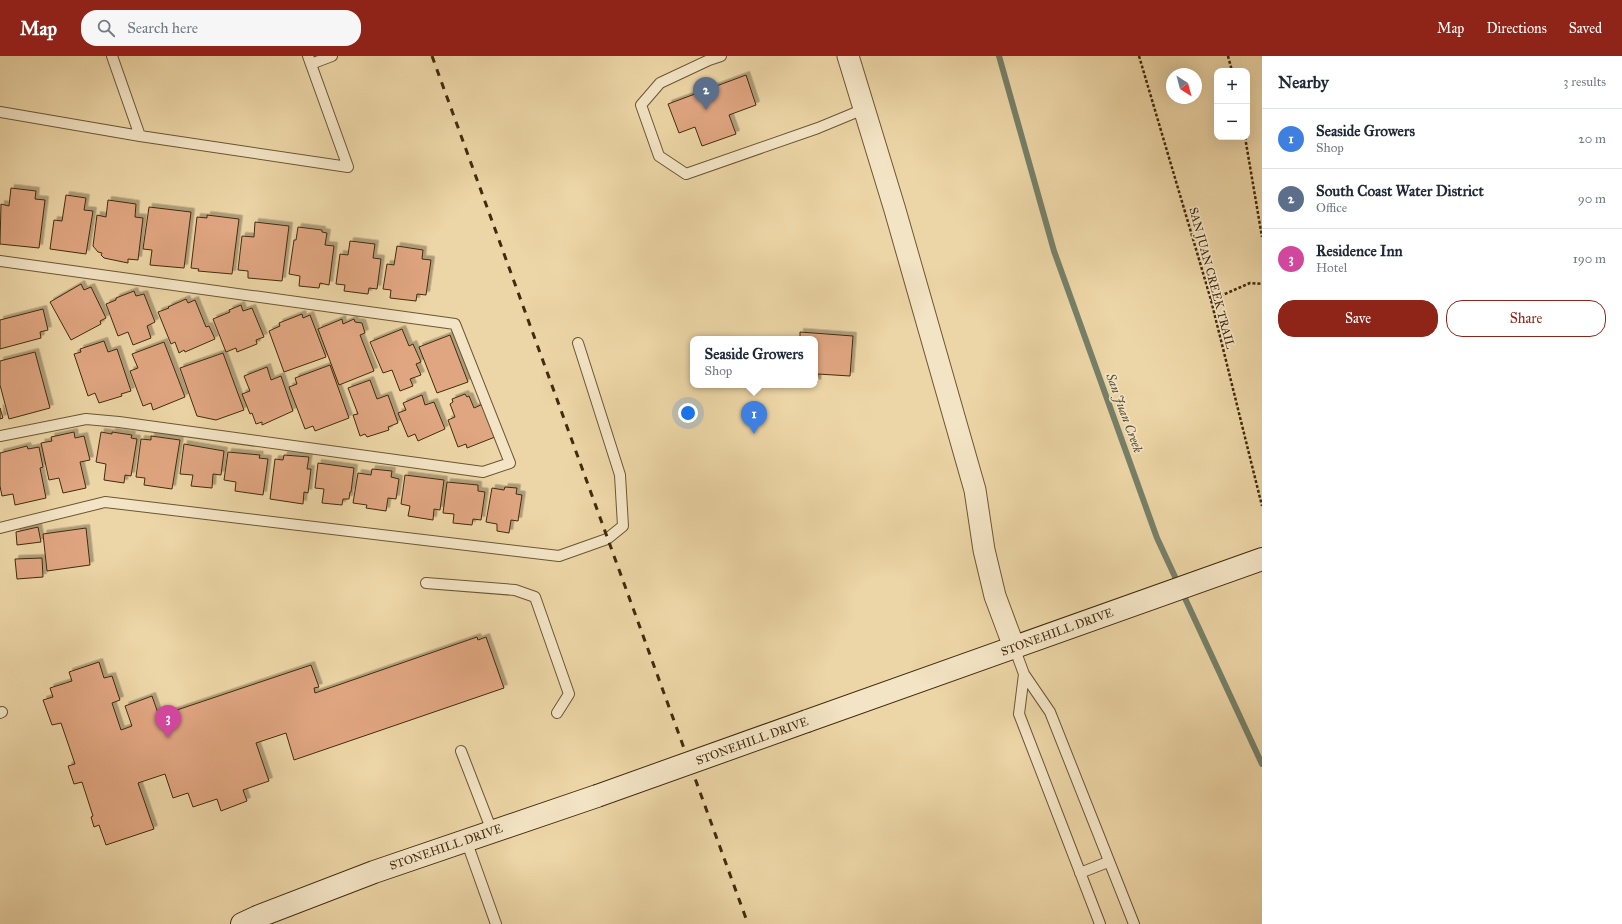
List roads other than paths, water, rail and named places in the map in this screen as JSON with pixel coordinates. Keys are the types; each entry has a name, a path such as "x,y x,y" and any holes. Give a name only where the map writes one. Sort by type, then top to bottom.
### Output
{"main road":[{"name":"STONEHILL DRIVE","path":"242,924 367,875 597,796 1262,559"}],"street":[{"path":"848,56 895,210 975,490 984,550 995,596 1014,647"}],"lane":[{"path":"112,56 140,136"},
{"path":"0,112 140,136 348,167 310,60 332,56"},
{"path":"721,56 660,83 641,105 659,156 686,174 818,128 864,109"},
{"path":"0,261 455,324 510,463 483,472 119,422 86,419 0,436"},
{"path":"0,528 105,502 559,556 607,539 623,526 620,475 578,343"},
{"path":"426,583 515,590 535,597 568,694 556,713"},
{"path":"1014,647 1024,674 1050,712 1108,862 1134,924"},
{"path":"1024,674 1019,714 1100,924"},
{"path":"461,751 492,831"},
{"path":"466,840 496,924"},
{"path":"1080,873 1108,862"}],"waterway":[{"name":"San Juan Creek","path":"999,56 1054,251 1157,538 1262,764"}],"railway":[{"path":"432,56 748,924"}],"place":[{"name":"South Coast Water District","path":"706,110"},
{"name":"Seaside Growers","path":"754,434"},
{"name":"Residence Inn","path":"168,738"}]}
